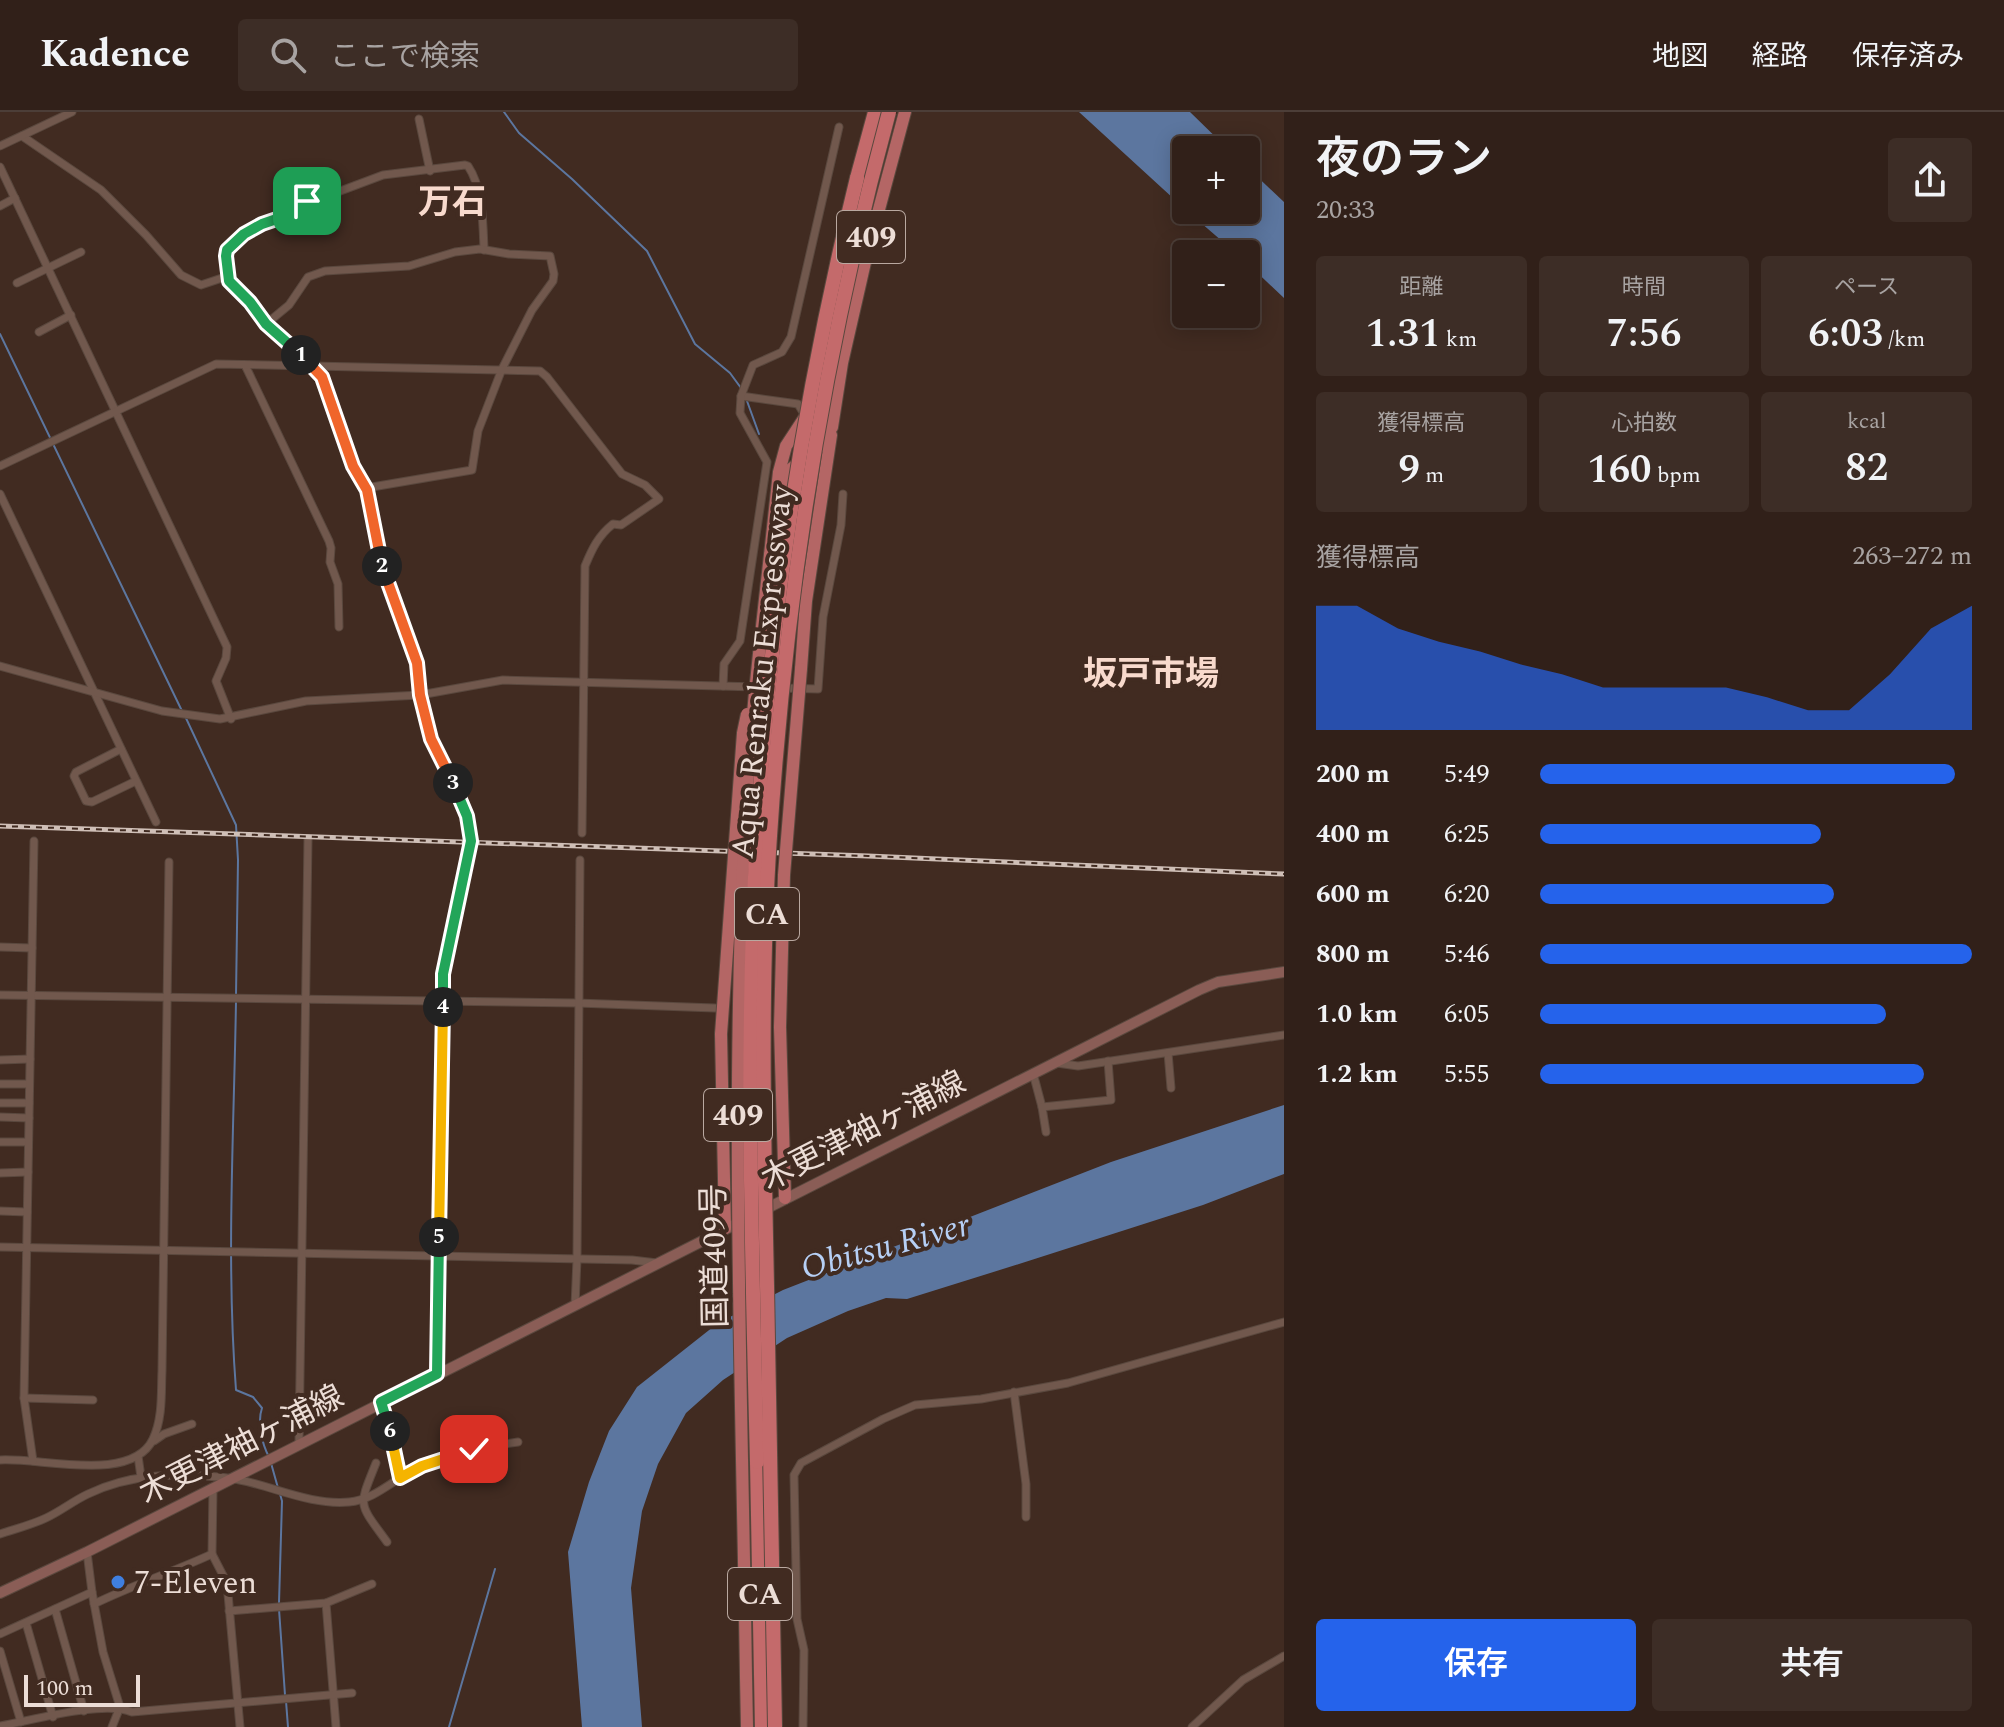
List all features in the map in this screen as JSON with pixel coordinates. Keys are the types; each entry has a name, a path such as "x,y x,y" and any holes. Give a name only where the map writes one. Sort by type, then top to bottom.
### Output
{"highway":[{"name":"Aqua Renraku Expressway","path":"762,1727 750,1083 755,869 761,769 782,566 806,412 831,288 875,112"},
{"name":"Aqua Renraku Expressway","path":"775,1727 764,1082 771,826 784,665 808,481 844,291 889,112"},
{"name":"国道409号","path":"778,499 786,473 820,446 832,427 842,363 881,195 905,112"},
{"name":"国道409号","path":"747,1727 738,1086 744,842 758,663 779,472 786,446 833,381 842,363"},
{"path":"785,1198 780,1027 784,875 806,601 832,427"},
{"path":"725,1228 721,1034 743,733 758,663"}],"main road":[{"name":"木更津袖ヶ浦線","path":"0,1593 87,1552 1199,990 1218,982 1284,972"}],"street":[{"path":"0,146 72,112"},
{"path":"419,119 430,171"},
{"path":"723,686 724,664 740,641 767,462 740,413 741,396 753,365 782,352 791,337 839,127"},
{"path":"22,136 101,190 181,275 201,285 222,278 250,302 266,324 322,377 353,466 367,490 379,559 417,663 420,695 431,739 453,784 471,841 443,974 437,1374"},
{"path":"229,281 227,250 244,234 294,213 313,198 383,175 465,165 471,172 479,201 484,250"},
{"path":"1,172 227,647 226,658 216,681 231,719"},
{"path":"0,206 15,198"},
{"path":"266,324 289,305 308,277 314,274 409,266 455,252 484,250 550,256 553,281 532,310 502,369 478,431 472,470 367,490"},
{"path":"17,283 81,252"},
{"path":"39,332 71,315"},
{"path":"0,466 216,364 534,370 547,377 622,474 645,485 659,499 621,525 613,524 607,529 595,541 585,566 582,833"},
{"path":"245,365 329,541 330,562 338,584 339,627"},
{"path":"741,396 798,404 805,416"},
{"path":"0,494 156,822"},
{"path":"0,666 162,711 231,719 306,701 420,695 503,680 818,689 823,617 841,525 843,494"},
{"path":"121,749 76,772 74,776 86,801 92,802 136,781"},
{"path":"299,1443 308,839"},
{"path":"33,1461 24,1398 34,841"},
{"path":"575,1306 580,860"},
{"path":"152,1442 161,1403 169,862"},
{"path":"0,947 32,948"},
{"path":"0,995 577,1003 715,1008"},
{"path":"1055,1062 1078,1066 1284,1035"},
{"path":"1168,1053 1171,1088"},
{"path":"0,1060 30,1059"},
{"path":"1042,1107 1111,1100 1108,1061"},
{"path":"1033,1073 1046,1132"},
{"path":"1,1084 29,1084"},
{"path":"0,1103 29,1103"},
{"path":"0,1117 29,1118"},
{"path":"0,1142 28,1142"},
{"path":"0,1173 28,1172"},
{"path":"0,1211 27,1212"},
{"path":"0,1247 657,1263"},
{"path":"803,1727 804,1650 797,1619 795,1469 801,1463 904,1408 981,1399 1068,1383 1284,1322"},
{"path":"1014,1392 1026,1484 1026,1517"},
{"path":"24,1398 93,1400"},
{"path":"381,1402 395,1446 400,1478"},
{"path":"0,1460 113,1464 138,1456 164,1434 192,1424"},
{"path":"0,1534 47,1517 88,1494 141,1477 232,1478 297,1497 345,1503 363,1500 447,1456 518,1442"},
{"path":"138,1456 141,1477"},
{"path":"376,1463 365,1486 363,1500 365,1511 387,1542"},
{"path":"213,1488 212,1554 227,1583 240,1727"},
{"path":"87,1552 103,1652 120,1707 112,1727"},
{"path":"94,1604 137,1582 158,1578 212,1554"},
{"path":"229,1611 326,1603 372,1584"},
{"path":"0,1634 92,1592"},
{"path":"326,1603 336,1727"},
{"path":"55,1609 84,1711"},
{"path":"26,1623 53,1717"},
{"path":"0,1651 21,1722"},
{"path":"1192,1727 1243,1680 1284,1656"},
{"path":"0,1726 120,1707 132,1712 352,1693"}],"water":[{"path":"1079,112 1190,112 1215,136 1172,136 1172,197"},
{"path":"1260,179 1284,202 1284,298 1260,275 1260,240 1221,240 1202,224 1260,224"},
{"path":"1284,1105 1284,1174 1203,1205 1019,1264 907,1299 886,1298 848,1311 787,1338 723,1380 686,1413 658,1464 642,1511 631,1588 642,1727 582,1727 568,1552 589,1482 609,1431 637,1387 718,1323 783,1290 1111,1162"}],"waterway":[{"path":"504,112 519,133 647,251 695,344 730,373 741,388"},
{"path":"0,334 182,711"},
{"path":"747,401 759,434"},
{"path":"185,716 236,825 236,995"},
{"path":"236,1001 231,1244 236,1390 253,1397 262,1408 261,1433 269,1457"},
{"path":"271,1463 278,1488"},
{"path":"279,1603 280,1494"},
{"path":"449,1727 495,1569"},
{"path":"279,1609 285,1695"},
{"path":"286,1701 288,1727"}],"railway":[{"path":"0,826 868,856 1284,874"}],"place":[{"name":"7-Eleven","path":"118,1582"}],"district":[{"name":"万石","path":"452,201"},
{"name":"坂戸市場","path":"1151,673"}],"route":[{"path":"307,201 294,213 262,224 231,245 227,250 227,269 229,281 266,324 322,377 353,466 367,490 379,559 417,663 420,695 431,739 467,816 471,841 443,974 437,1374 381,1402 395,1446 400,1478 447,1456 474,1449"}],"water label":[{"name":"Obitsu River","path":"885,1245"}]}
